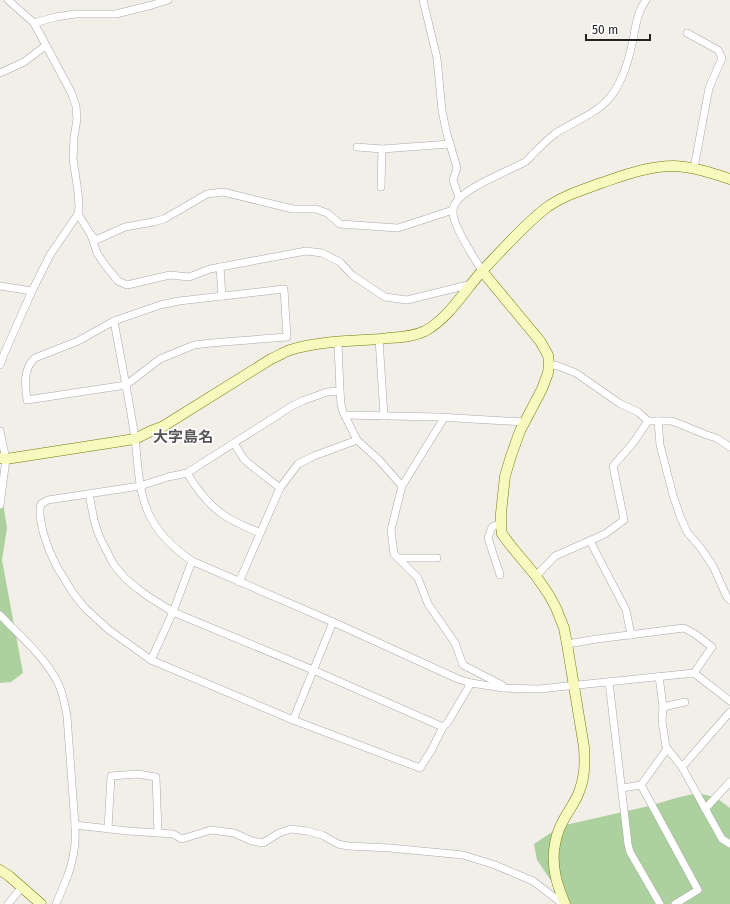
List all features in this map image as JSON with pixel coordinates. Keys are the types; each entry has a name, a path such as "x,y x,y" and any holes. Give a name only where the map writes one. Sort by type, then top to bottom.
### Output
{"street":[{"path":"0,365 32,291 50,255 78,214 79,207 73,159 74,137 77,120 76,106 71,92 34,23 8,0"},
{"path":"34,23 74,14 116,14 168,0"},
{"path":"423,0 437,58 442,111 457,168 453,180 460,198"},
{"path":"564,904 556,877 554,850 556,838 562,822 579,793 585,773 584,747 567,644 564,628 549,595 536,576 502,534 500,526 505,476 520,431 542,389 548,373 548,355 540,341 482,271 461,236 455,222 453,210 455,204 460,198 472,188 526,161 556,134 605,103 618,85 625,68 640,11 646,0"},
{"path":"687,33 718,50 722,58 710,88 694,168"},
{"path":"0,74 24,62 45,46"},
{"path":"357,147 382,148 450,144"},
{"path":"381,187 382,148"},
{"path":"3,459 135,439 171,422 271,359 291,350 338,342 409,336 424,331 438,322 462,297 482,271 527,224 546,208 560,199 592,186 645,169 675,166 694,168 730,179"},
{"path":"78,214 91,235 96,240 125,227 164,219 207,194 223,192 293,209 316,209 327,213 340,224 398,228 453,210"},
{"path":"91,235 97,253 104,265 118,281 127,285 170,275 189,276 210,269 306,251 322,253 340,262 352,275 385,297 407,300 472,284"},
{"path":"220,267 222,296"},
{"path":"0,286 32,291"},
{"path":"284,289 287,336 194,345 160,359 126,385 27,400 24,384 30,362 35,358 78,341 114,321 160,305 178,301 284,289"},
{"path":"114,321 135,439 140,486 148,512 154,525 172,547 192,561 333,622 458,679 472,683 508,688 539,689 694,673 730,702"},
{"path":"379,339 384,416"},
{"path":"338,342 341,404 344,415 358,440 379,460 402,486"},
{"path":"549,364 576,373 619,403 638,412 648,421 671,421 716,438 730,447"},
{"path":"340,391 327,392 302,401 270,419 187,472 140,486 48,500 41,504 40,516 43,532 57,567 73,593 85,608 109,630 151,660 293,720 420,768 431,751 443,727 448,722 472,683"},
{"path":"344,415 524,422"},
{"path":"444,418 402,486 391,530 394,554 418,578 428,604 455,642 463,664 508,688"},
{"path":"536,576 555,556 605,534 624,520 613,466 633,443 648,421"},
{"path":"658,421 660,445 680,516 687,532 700,547 713,566 727,597 730,600"},
{"path":"0,431 3,459 0,505"},
{"path":"239,582 280,488 298,464 314,456 358,440"},
{"path":"234,443 248,463 280,488"},
{"path":"187,472 204,498 221,513 228,518 260,533"},
{"path":"89,494 94,520 101,540 114,565 125,578 138,589 173,612 313,670 443,727"},
{"path":"500,575 488,538 492,527 501,523"},
{"path":"590,541 626,610 631,635"},
{"path":"398,558 437,558"},
{"path":"151,660 173,612 192,561"},
{"path":"0,615 37,654 48,668 62,691 65,704 75,825 75,849 70,871 56,904"},
{"path":"293,720 333,622"},
{"path":"567,644 684,628 695,634 712,648 694,673"},
{"path":"660,676 663,707 662,721 666,747 682,766 722,839 730,844"},
{"path":"609,682 628,847 660,904"},
{"path":"663,707 685,702"},
{"path":"682,766 730,712"},
{"path":"622,788 641,785 667,749"},
{"path":"108,829 111,776 138,774 156,777 158,833"},
{"path":"706,809 730,782"},
{"path":"641,785 698,890 675,904"},
{"path":"75,825 173,834 182,839 211,830 234,833 252,841 263,843 278,833 291,829 322,835 338,844 348,846 390,848 463,855 494,865 533,881 564,904"},
{"path":"0,870 10,876 41,904"},
{"path":"8,904 22,887"}],"green space":[{"path":"0,501 3,503 7,528 2,560 23,673 11,682 0,683"},
{"path":"697,793 715,797 730,808 730,904 567,904 537,860 534,844 561,826 649,806"}],"district":[{"name":"大字島名","path":"183,437"}]}
